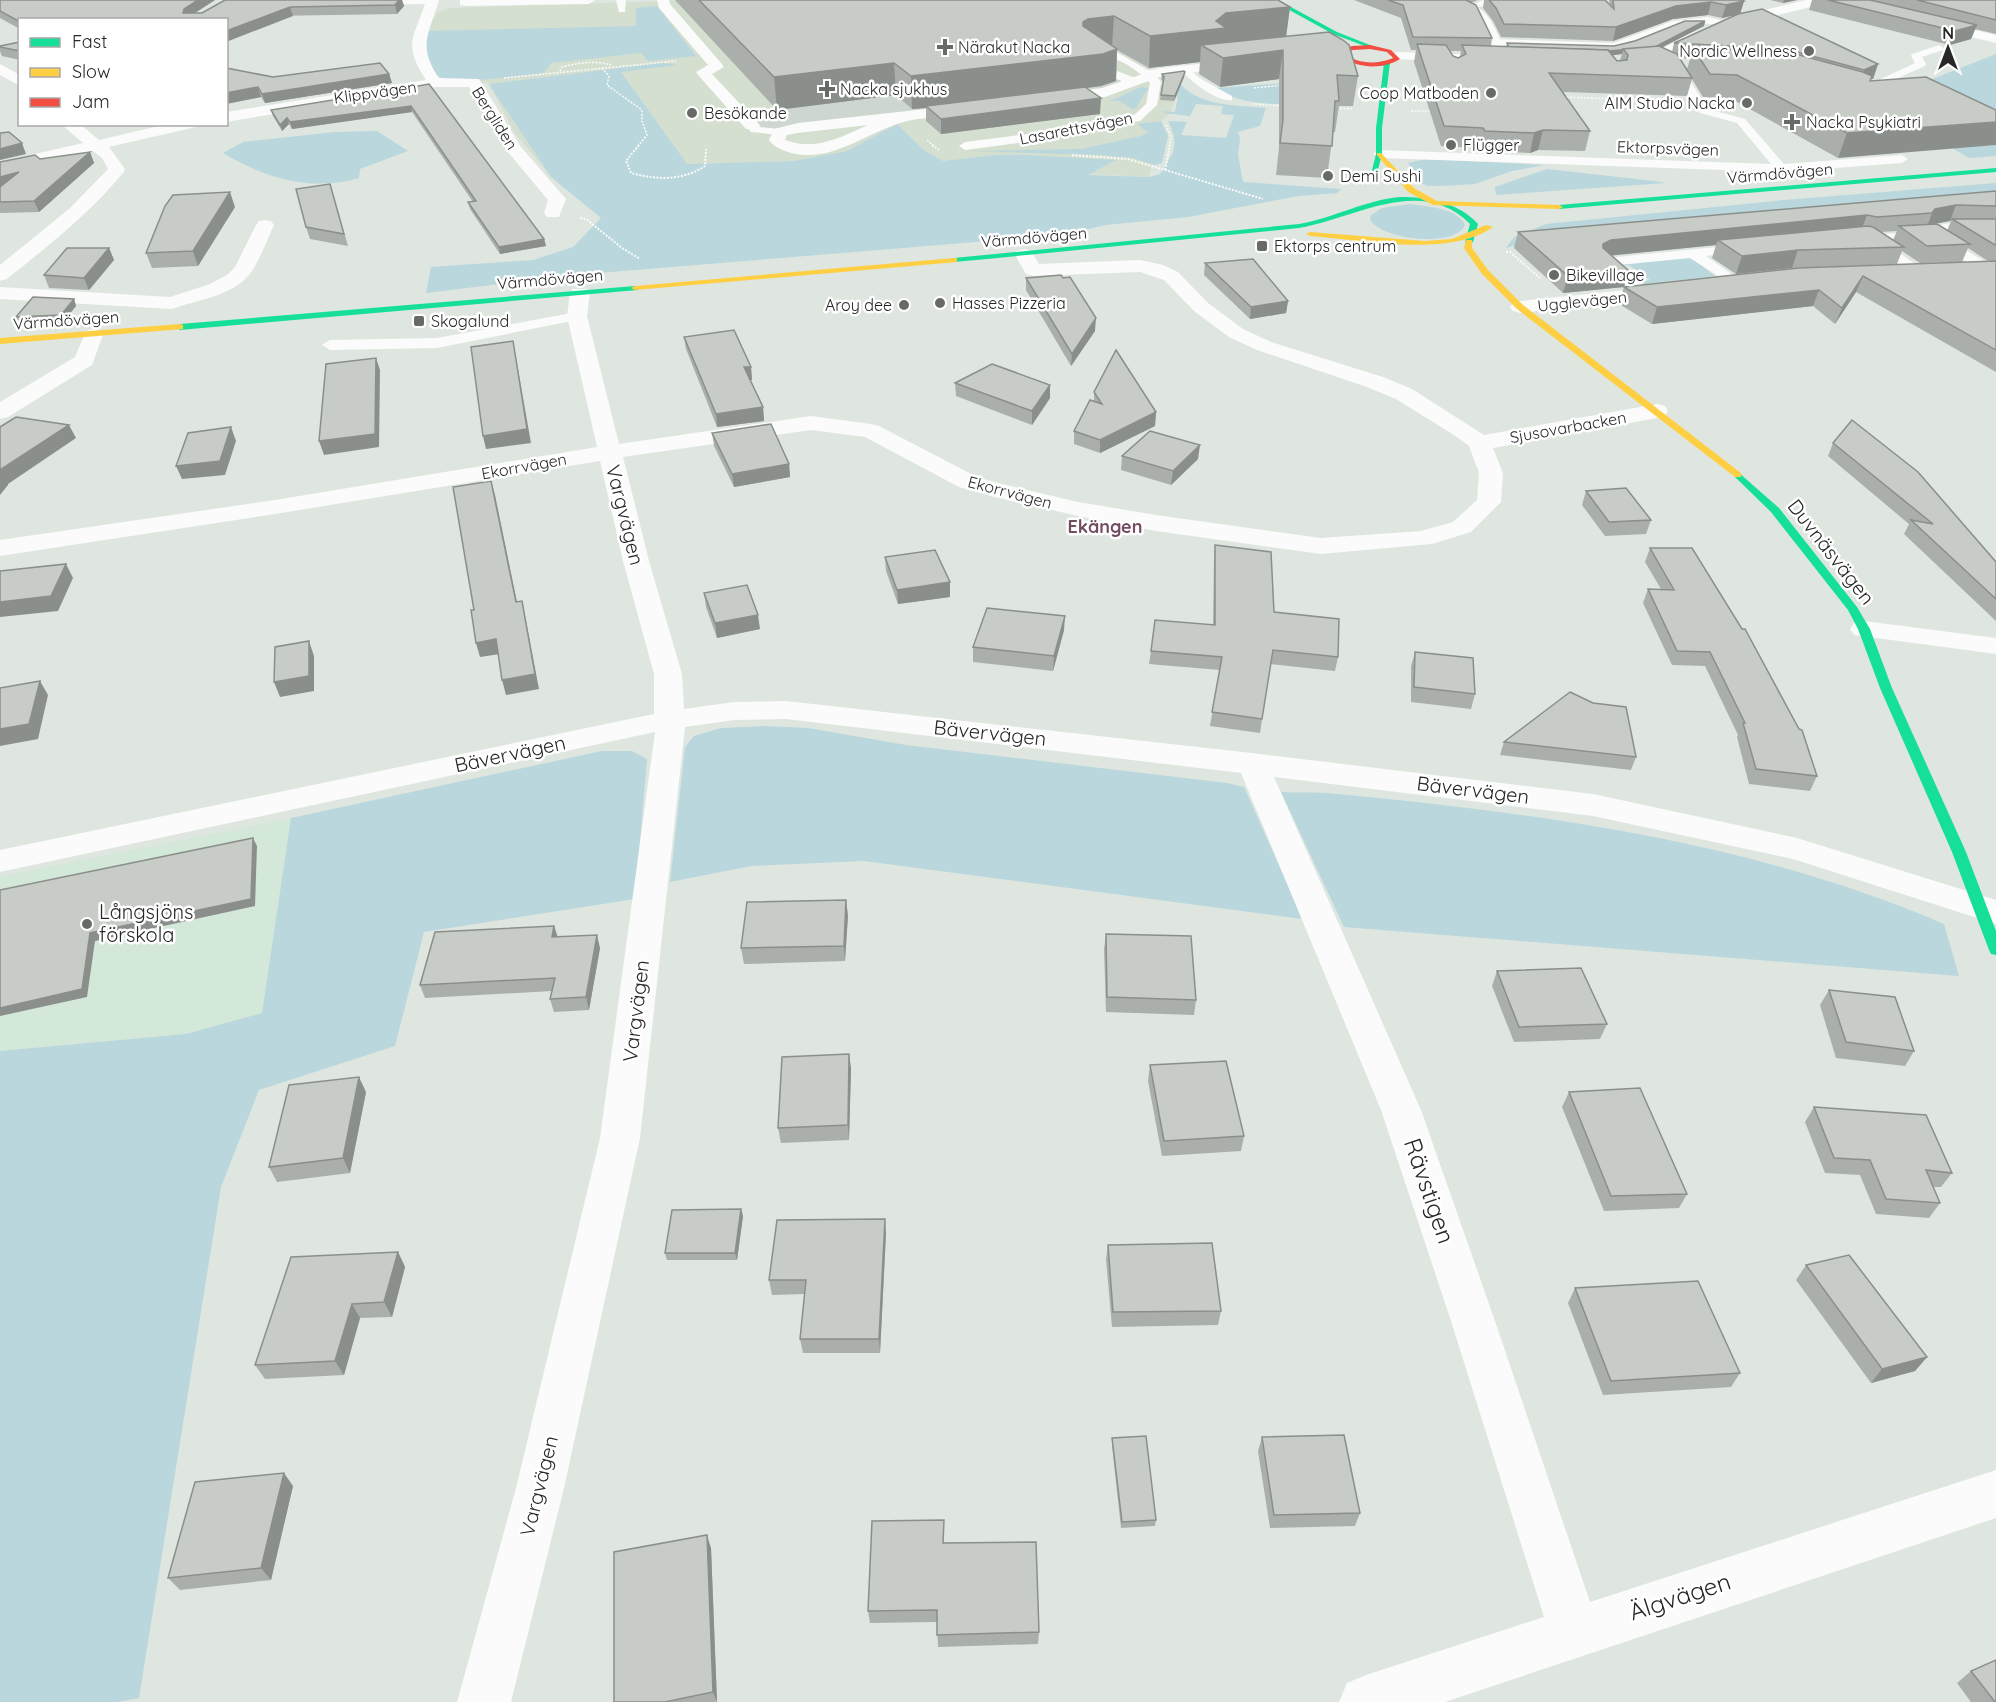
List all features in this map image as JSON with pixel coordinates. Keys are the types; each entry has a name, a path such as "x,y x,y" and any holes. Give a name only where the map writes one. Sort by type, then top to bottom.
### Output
{"main road":[{"path":"1274,0 1335,33 1373,48 1392,59"},
{"path":"1335,33 1337,53 1344,59 1359,63 1371,71 1384,86"},
{"path":"1337,53 1373,48"},
{"path":"1359,63 1392,59"},
{"path":"1360,209 1372,188 1378,154 1384,86 1392,59"},
{"path":"1378,154 1411,190 1436,203"},
{"name":"Värmdövägen","path":"0,342 93,334 579,305 1325,221 1390,200 1566,207 1996,170"},
{"name":"Värmdövägen","path":"1436,203 1459,210 1468,216 1474,224 1470,234"},
{"name":"Värmdövägen","path":"1103,247 1293,234 1441,243 1506,221 1566,207"},
{"name":"Värmdövägen","path":"1360,209 1357,220 1361,226 1380,236 1401,241"},
{"name":"Duvnäsvägen","path":"1470,234 1468,248 1471,254 1485,273 1520,308"},
{"path":"1401,241 1439,255"},
{"name":"Duvnäsvägen","path":"1467,273 1520,308 1713,454 1775,510 1853,609 1864,629 1886,688 1959,852 1988,909 1996,950"}],"street":[{"path":"346,1 433,0"},
{"name":"Klippvägen","path":"228,117 435,83 419,57 418,42 433,0"},
{"path":"465,2 589,0"},
{"path":"663,0 664,5 717,67 703,72 752,126"},
{"path":"1392,59 1447,57 1508,59 1495,42 1481,14 1450,0"},
{"path":"1607,62 1653,58 1690,39 1728,24 1822,0"},
{"path":"1911,19 1996,39"},
{"name":"Lasarettsvägen","path":"1038,101 1105,92 1155,74 1261,61"},
{"path":"0,69 18,81"},
{"path":"0,84 18,82"},
{"name":"Bergliden","path":"435,83 474,82 514,149 557,199 553,213"},
{"path":"902,118 865,131 840,146 827,149 784,146 777,140 780,132 820,124 902,118 982,108"},
{"path":"0,275 104,186 117,169 108,155 71,126"},
{"path":"0,167 181,126"},
{"path":"0,293 171,303 217,288 234,279 243,270 265,225"},
{"path":"1024,255 1033,270 1116,266 1156,269 1171,276 1202,307 1236,333 1264,346 1375,382 1404,394 1479,443"},
{"path":"1884,273 1951,271 1993,274"},
{"path":"1712,286 1758,280"},
{"name":"Ugglevägen","path":"1520,308 1689,289"},
{"name":"Vargvägen","path":"484,1702 540,1488 620,1138 670,733 668,674 636,561 579,305"},
{"path":"0,412 84,360 93,334"},
{"name":"Sjusovarbacken","path":"1479,443 1657,411"},
{"name":"Ekorrvägen","path":"0,548 388,489 610,452 811,423 871,431 968,482 1078,509 1156,523 1321,546 1423,539 1462,526 1489,502 1491,473 1479,443"},
{"path":"1864,629 1996,646"},
{"name":"Bävervägen","path":"0,861 670,720 734,711 786,710 1252,763 1593,805 1797,849 1988,909"},
{"name":"Rävstigen","path":"1252,763 1401,1110 1473,1321 1574,1632"},
{"name":"Älgvägen","path":"1376,1700 1574,1632 1983,1498"}],"lane":[{"path":"1469,8 1493,0"},
{"path":"1495,42 1613,46 1631,43 1676,23 1704,19 1728,24"},
{"path":"1878,99 1856,90 1921,64 1916,56 1939,48"},
{"path":"1134,81 1113,73 1088,55 1111,52 1146,73 1155,74"},
{"path":"1225,56 1239,63"},
{"path":"1447,57 1455,70"},
{"path":"1653,58 1689,65"},
{"name":"Ektorpsvägen","path":"1653,58 1677,68 1704,111 1741,121 1780,168"},
{"path":"1185,69 1197,81 1228,98"},
{"name":"Lasarettsvägen","path":"965,146 1055,134 1068,128 1136,119 1151,105 1156,82 1155,74"},
{"path":"752,126 755,130 780,132"},
{"name":"Ektorpsvägen","path":"1378,154 1780,168"},
{"path":"1780,168 1902,159"},
{"path":"1933,235 1934,230 1950,227 1996,228"},
{"path":"1919,272 1866,238 1933,235 1993,274"},
{"name":"Ugglevägen","path":"1644,294 1606,262 1765,246"},
{"path":"1694,254 1735,283"},
{"path":"330,345 438,343 579,305"}],"path":[{"path":"474,82 678,60 693,63 703,72"},
{"path":"560,72 561,67 578,64 606,63 613,66"},
{"path":"601,67 609,76 607,85 642,110 646,135 626,161 631,173 651,179 677,177 698,172 705,166 706,149"},
{"path":"1228,98 1251,88 1286,85"},
{"path":"1562,97 1698,102"},
{"path":"1228,98 1250,104 1284,106"},
{"path":"1326,107 1361,108"},
{"path":"1431,111 1440,111"},
{"path":"1163,119 1171,137 1165,170"},
{"path":"1064,154 1128,159 1266,200"},
{"path":"586,219 622,248 642,260"}],"shaded area":[{"name":"Nacka sjukhus","path":"692,0 1061,12 1151,67 1166,94 1176,96 1170,114 1161,121 1168,136 1162,163 1152,165 1149,177 1086,174 995,155 943,161 925,151 897,124 847,151 794,161 687,164 551,177 514,132 489,84 470,79 425,31 438,12 450,8"},
{"path":"657,6 696,56 648,61 641,53 551,63 544,73 461,80 449,80 436,75 427,58 425,31 636,26 636,8"},
{"path":"1996,54 1996,139 1912,87"},
{"path":"662,63 678,65 621,72 687,164 794,161 847,151 897,124 925,151 943,161 995,155 1116,160 1088,175 1149,177 1160,174 1174,149 1174,136 1168,121 1187,122 1181,135 1226,138 1234,115 1221,114 1223,106 1196,104 1190,116 1164,113 1163,111 1175,112 1178,97 1167,94 1177,80 1185,89 1206,100 1266,108 1260,126 1238,132 1240,138 1238,155 1243,182 1341,189 1337,193 1298,196 1188,217 1106,225 1062,235 574,275 426,293 431,267 533,260 573,247 601,218 551,177 489,84"},
{"path":"1062,75 1118,78 1125,82 1093,90 1089,88 918,107 922,111 796,124 774,129 763,128 754,118 770,116 767,111"},
{"path":"1300,82 1307,105 1248,101 1216,88"},
{"path":"1141,87 1148,88 1136,108 1132,109 1120,101 1110,101"},
{"path":"1161,121 1168,136 1162,163 1155,165 1133,158 1100,155 969,151 1081,149 1141,136 1148,132 1137,124"},
{"path":"377,131 408,151 360,169 359,178 341,182 306,183 272,176 223,153 243,142 334,132"},
{"path":"1996,145 1996,156 1969,158 1952,148"},
{"path":"1425,159 1545,165 1512,171 1475,184 1428,186 1421,183 1408,163"},
{"path":"1547,169 1666,183 1496,195 1495,187"},
{"path":"1996,183 1996,202 1516,245 1506,248 1514,237 1546,224 1784,200"},
{"path":"1410,204 1448,211 1461,219 1465,225 1459,232 1448,237 1419,239 1389,232 1377,227 1370,220 1371,215 1382,208"},
{"path":"1684,256 1696,261 1715,276 1644,284 1640,282 1650,280 1629,265 1622,266 1622,264"},
{"path":"764,726 808,728 906,745 1227,783 1244,787 1303,919 864,861 751,866 670,882 685,747 694,736 721,728"},
{"path":"602,751 632,751 647,759 635,899 424,932 395,1046 259,1090 221,1187 139,1698 117,1702 0,1702 0,1051 186,1034 262,1013 291,818"},
{"path":"1281,792 1326,793 1404,801 1562,821 1641,834 1796,871 1871,895 1944,924 1959,976 1344,927"},
{"path":"291,818 262,1013 186,1034 0,1051 0,877"}],"building":[{"path":"0,0 198,0 184,9 183,13 202,13 225,0 399,0 395,5 290,7 228,30 228,18 18,18 18,21 0,11"},
{"path":"699,0 1278,0 1290,7 1226,13 1216,21 1226,28 1150,36 1114,16 1088,19 1083,22 1083,26 1117,49 1103,54 911,76 894,63 774,77"},
{"path":"1388,0 1466,0 1476,5 1492,38 1413,37 1403,5"},
{"path":"1489,0 1605,0 1614,9 1613,0 1744,1 1726,5 1711,2 1676,6 1616,27 1504,24"},
{"path":"1828,0 1870,0 1977,25 1955,31"},
{"path":"1917,0 1996,0 1996,20"},
{"path":"1762,9 1878,64 1864,70 1786,49 1674,43 1738,14"},
{"path":"1685,21 1705,21 1655,47 1609,51 1509,47 1507,43 1614,46 1635,41"},
{"path":"1329,32 1349,45 1358,76 1337,75 1339,101 1335,101 1332,146 1280,143 1283,120 1283,50 1223,58 1201,45"},
{"path":"18,42 18,51 0,47"},
{"path":"1417,44 1446,45 1453,56 1458,58 1466,54 1462,45 1608,50 1617,61 1627,60 1628,55 1623,49 1659,46 1677,54 1692,78 1549,73 1590,131 1543,130 1534,133 1485,131 1483,128 1444,126"},
{"path":"1693,48 1788,52 1863,72 1872,76 1870,81 1926,77 1996,110 1996,122 1847,133 1737,75 1710,74"},
{"path":"380,63 389,74 262,94 258,87 228,93 228,68 273,77"},
{"path":"1184,71 1175,96 1161,95 1164,77 1162,74"},
{"path":"429,84 544,239 499,247 468,202 476,201 411,106 290,122 287,118 280,125 271,110 400,89 406,94 418,86"},
{"path":"1085,87 1101,98 941,119 926,106"},
{"path":"9,132 22,143 0,149 0,133"},
{"path":"90,152 34,201 0,202 0,187 19,172 0,177 0,162 35,155 40,159"},
{"path":"330,184 344,234 306,227 296,189"},
{"path":"1996,191 1996,206 1956,205 1935,209 1932,213 1877,217 1867,215 1611,240 1603,244 1603,248 1629,271 1568,276 1518,232"},
{"path":"230,192 193,251 146,253 165,206 173,195"},
{"path":"1952,219 1996,219 1996,245 1995,245"},
{"path":"1937,224 1970,244 1927,246 1899,226"},
{"path":"1868,226 1904,247 1798,250 1742,256 1718,240"},
{"path":"67,248 109,248 84,278 44,275"},
{"path":"1253,259 1288,301 1251,307 1205,263"},
{"path":"1996,261 1996,350 1863,276 1842,308 1819,290 1657,307 1624,287 1798,268"},
{"path":"1061,275 1063,278 1070,277 1096,318 1072,354 1026,278"},
{"path":"33,297 74,299 61,315 16,317"},
{"path":"734,330 751,367 744,367 763,407 716,414 684,337"},
{"path":"513,341 527,429 483,436 471,347"},
{"path":"1116,350 1156,412 1100,440 1074,431 1090,400 1102,404 1094,392"},
{"path":"376,358 375,434 319,441 326,364"},
{"path":"992,364 1050,385 1032,411 955,383"},
{"path":"16,417 69,425 0,470 0,427"},
{"path":"1852,420 1918,472 1996,562 1996,599 1911,520 1933,524 1833,443"},
{"path":"771,424 789,464 732,474 712,433"},
{"path":"231,427 220,461 176,466 188,433"},
{"path":"1150,431 1200,445 1173,471 1122,456"},
{"path":"491,481 516,602 522,601 535,674 502,680 496,639 476,643 471,610 474,610 453,487"},
{"path":"1626,488 1651,520 1609,522 1586,491"},
{"path":"1215,545 1271,552 1274,612 1339,619 1338,657 1273,650 1262,719 1212,712 1222,657 1151,651 1155,620 1215,625"},
{"path":"1650,548 1692,548 1742,629 1745,629 1799,729 1802,730 1817,776 1756,769 1743,723 1745,723 1710,652 1677,651 1648,589 1674,590"},
{"path":"935,550 950,582 897,590 885,557"},
{"path":"66,564 51,596 0,602 0,571"},
{"path":"747,585 758,615 715,623 704,593"},
{"path":"987,608 1065,616 1054,656 973,647"},
{"path":"309,641 309,676 274,682 275,647"},
{"path":"1415,652 1473,658 1475,694 1414,687"},
{"path":"40,681 29,724 0,729 0,688"},
{"path":"1570,692 1593,703 1626,707 1636,757 1504,742"},
{"name":"Långsjöns förskola","path":"253,838 251,899 90,933 82,989 0,1008 0,890"},
{"path":"846,900 844,946 741,948 747,902"},
{"path":"554,926 552,937 597,935 586,997 550,999 555,978 420,985 435,932"},
{"path":"1106,934 1191,936 1196,1000 1107,997"},
{"path":"1581,968 1607,1024 1519,1027 1497,971"},
{"path":"1829,990 1895,997 1914,1051 1846,1042"},
{"path":"849,1054 848,1125 778,1128 782,1057"},
{"path":"1226,1061 1244,1136 1164,1141 1150,1065"},
{"path":"359,1077 343,1158 269,1167 289,1085"},
{"path":"1640,1088 1687,1194 1611,1196 1569,1092"},
{"path":"1814,1107 1926,1115 1952,1173 1926,1170 1940,1203 1886,1199 1870,1160 1834,1158"},
{"path":"741,1209 735,1253 665,1253 672,1210"},
{"path":"885,1219 879,1339 800,1339 806,1280 769,1280 777,1220"},
{"path":"1212,1243 1221,1311 1113,1312 1108,1245"},
{"path":"398,1252 384,1302 352,1304 335,1361 255,1365 291,1257"},
{"path":"1849,1255 1927,1357 1882,1369 1806,1265"},
{"path":"1698,1281 1740,1373 1611,1381 1575,1288"},
{"path":"1344,1435 1360,1513 1274,1515 1262,1437"},
{"path":"1146,1436 1156,1520 1122,1522 1112,1438"},
{"path":"284,1473 261,1568 168,1578 195,1482"},
{"path":"944,1520 943,1543 1036,1542 1039,1632 937,1635 937,1610 868,1611 872,1521"},
{"path":"707,1535 713,1692 665,1702 614,1702 614,1552"},
{"path":"1996,1660 1996,1702 1995,1702 1971,1671"}],"traffic: fast":[{"path":"1274,0 1335,33 1372,47"},
{"path":"1374,174 1379,154 1379,128 1387,63"},
{"path":"1559,207 1996,170"},
{"path":"954,260 1299,226 1333,219 1373,203 1400,199 1424,200 1447,206 1467,217 1474,224 1469,242"},
{"path":"180,327 635,288"},
{"path":"1738,475 1775,510 1853,609 1864,629 1886,688 1959,852 1996,950"}],"traffic: slow":[{"path":"1379,154 1411,190 1436,203 1559,207"},
{"path":"1310,234 1425,243 1453,241 1489,227"},
{"path":"1469,242 1468,248 1485,272 1520,307 1738,475"},
{"path":"635,288 954,260"},
{"path":"0,341 180,327"}],"traffic: jam":[{"path":"1370,47 1389,51 1397,59 1382,64 1367,65 1352,61 1339,53 1352,48 1370,47"}],"place":[{"name":"Närakut Nacka","path":"945,47"},
{"name":"Nordic Wellness","path":"1809,51"},
{"name":"Nacka sjukhus","path":"827,89"},
{"name":"Coop Matboden","path":"1491,93"},
{"name":"AIM Studio Nacka","path":"1747,103"},
{"name":"Besökande","path":"692,113"},
{"name":"Nacka Psykiatri","path":"1792,122"},
{"name":"Flügger","path":"1451,145"},
{"name":"Demi Sushi","path":"1328,176"},
{"name":"Ektorps centrum","path":"1262,246"},
{"name":"Bikevillage","path":"1554,275"},
{"name":"Hasses Pizzeria","path":"940,303"},
{"name":"Aroy dee","path":"904,305"},
{"name":"Skogalund","path":"419,321"},
{"name":"Långsjöns förskola","path":"87,924"}],"district":[{"name":"Ekängen","path":"1105,527"}]}
